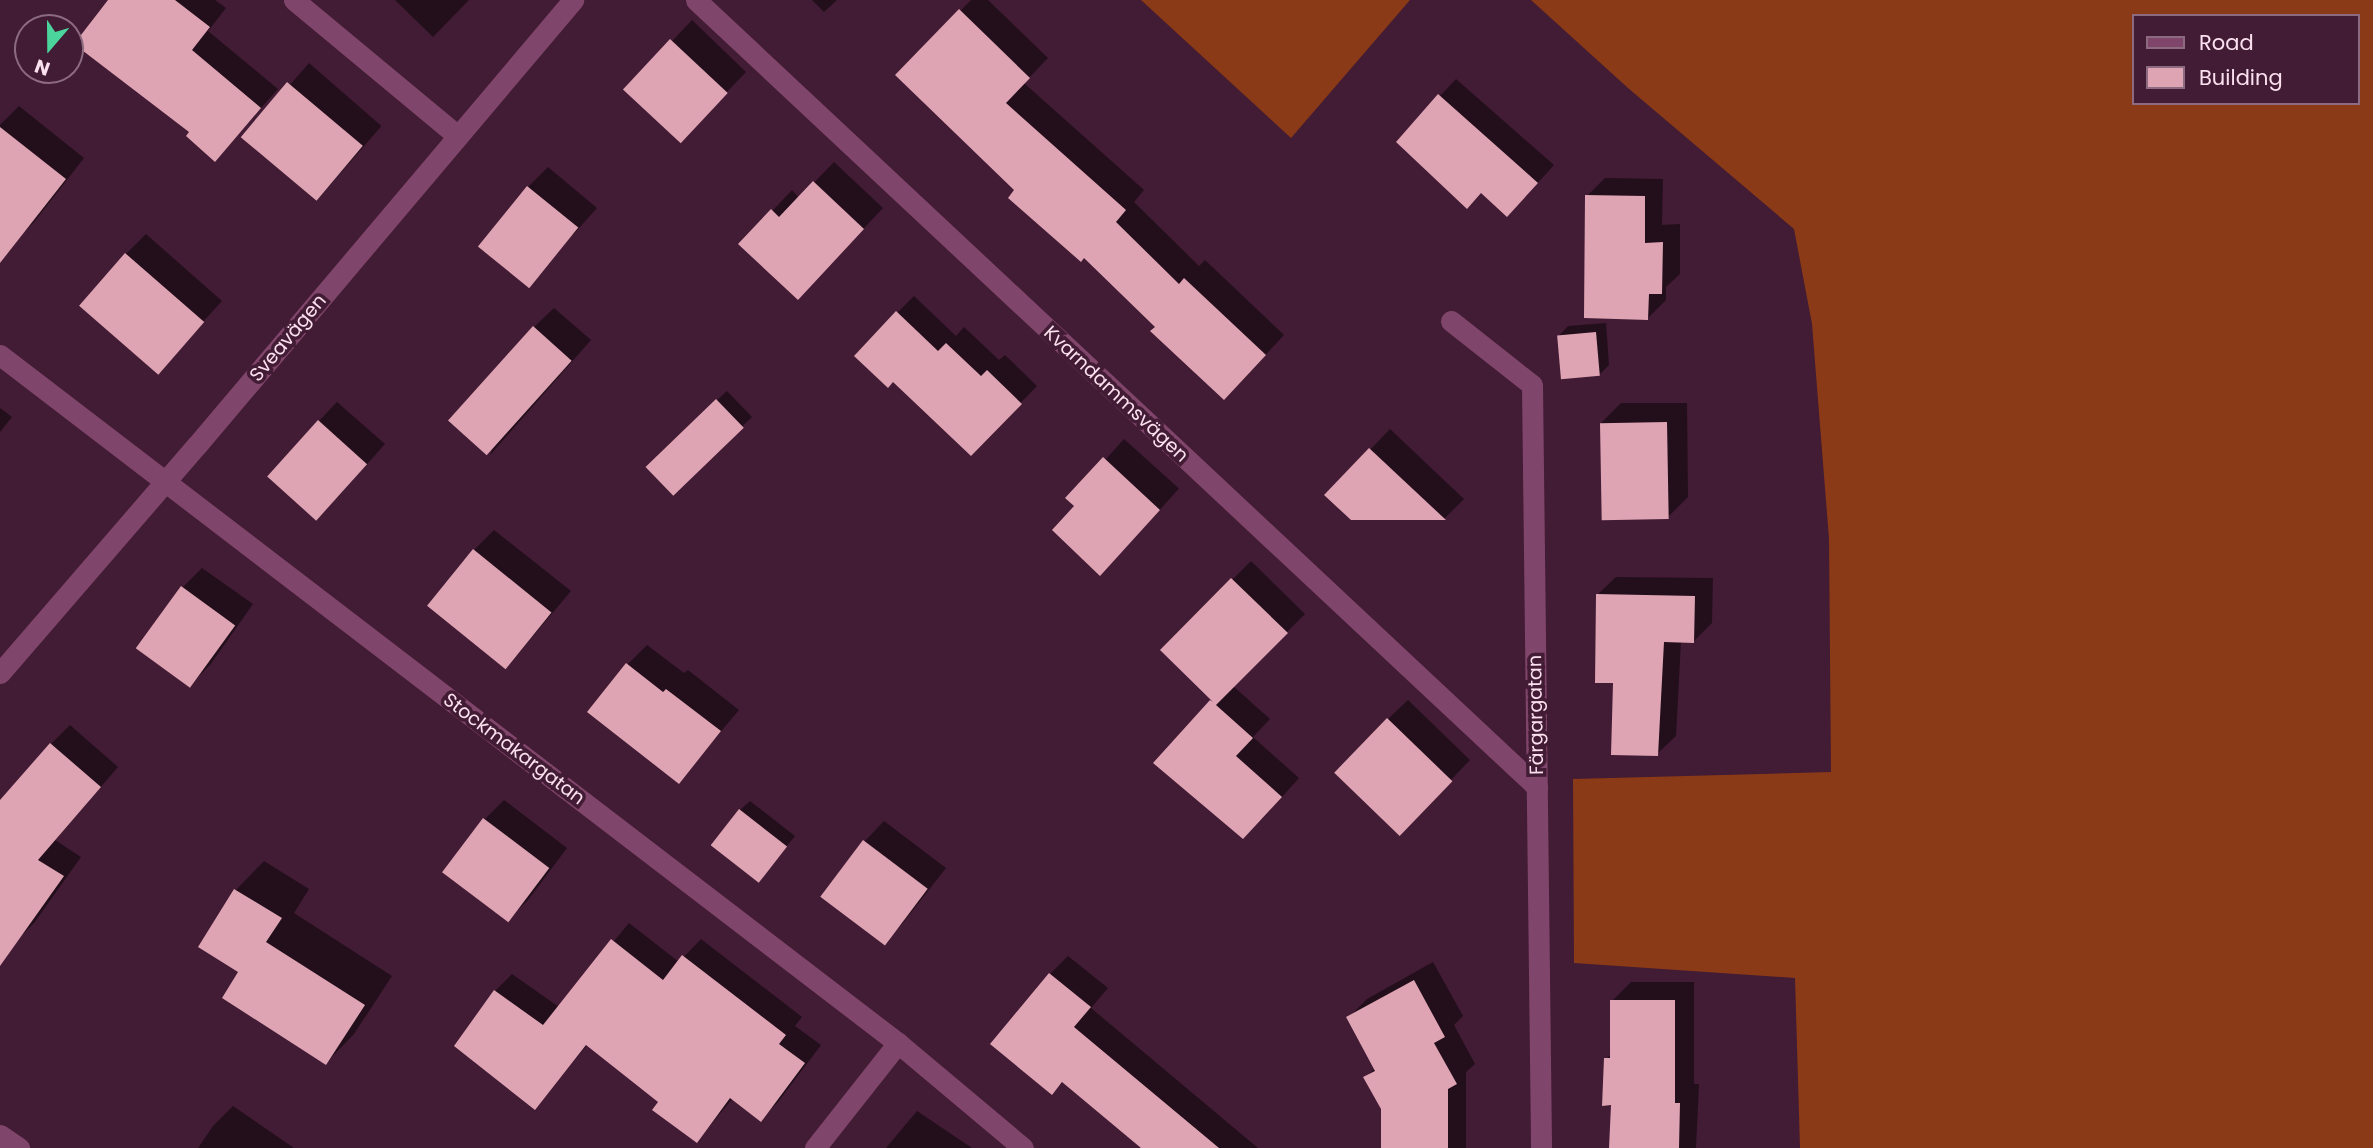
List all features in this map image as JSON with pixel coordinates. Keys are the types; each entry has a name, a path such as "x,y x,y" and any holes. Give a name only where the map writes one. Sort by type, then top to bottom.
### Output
{"street":[{"path":"294,0 458,136"},
{"name":"Sveavägen","path":"0,673 573,0"},
{"name":"Kvarndammsvägen","path":"696,0 1537,787"},
{"name":"Färgargatan","path":"1451,321 1532,386 1541,1148"},
{"name":"Stockmakargatan","path":"0,355 898,1043 1023,1148"},
{"path":"815,1148 898,1043"},
{"path":"0,1135 19,1148"}],"shaded area":[{"path":"1141,0 1410,0 1291,138"},
{"path":"1531,0 2373,0 2373,1148 1800,1148 1795,978 1574,963 1573,779 1831,772 1829,539 1812,324 1794,229 1628,88"}],"building":[{"path":"108,0 175,0 210,27 192,50 261,108 215,162 186,136 189,132 84,52 84,31"},
{"path":"959,9 1030,78 1006,103 1126,210 1116,222 1179,284 1184,278 1266,355 1224,400 1150,331 1155,327 1084,258 1081,262 1008,198 1014,190 895,75"},
{"path":"670,39 728,93 681,143 623,89"},
{"path":"287,82 363,146 317,201 241,137"},
{"path":"1438,94 1538,183 1507,217 1481,193 1467,209 1396,142"},
{"path":"0,127 66,179 0,263"},
{"path":"813,181 864,229 798,300 738,244 771,209 779,217"},
{"path":"527,186 578,228 529,288 478,247"},
{"path":"1585,195 1645,196 1645,243 1663,242 1662,294 1649,294 1648,320 1584,318"},
{"path":"125,253 204,322 158,375 79,306"},
{"path":"896,311 938,351 946,343 981,376 987,370 1022,404 971,456 893,382 888,388 854,356"},
{"path":"533,326 572,361 487,455 448,420"},
{"path":"1596,332 1600,376 1561,379 1557,335"},
{"path":"716,399 744,428 673,496 646,467"},
{"path":"318,420 367,464 316,521 267,476"},
{"path":"1667,422 1669,519 1602,520 1600,423"},
{"path":"1369,448 1446,520 1351,520 1324,495"},
{"path":"1103,457 1160,510 1100,576 1052,530 1074,506 1065,498"},
{"path":"473,549 551,613 506,669 427,606"},
{"path":"1231,578 1288,633 1216,705 1253,738 1236,756 1282,797 1243,839 1153,763 1210,700 1213,702 1160,650"},
{"path":"181,586 235,625 190,688 136,648"},
{"path":"1596,594 1695,596 1694,643 1664,642 1658,756 1611,755 1613,683 1595,683"},
{"path":"626,663 663,692 666,689 721,731 679,784 587,712"},
{"path":"1387,718 1452,781 1400,836 1334,773"},
{"path":"50,743 101,787 38,860 64,876 0,966 0,800"},
{"path":"739,809 787,847 759,883 711,845"},
{"path":"483,818 549,868 508,922 442,872"},
{"path":"863,840 928,889 885,945 820,897"},
{"path":"234,889 282,918 266,942 365,1005 326,1065 222,998 238,972 198,947"},
{"path":"611,939 663,980 682,955 786,1035 779,1044 805,1063 761,1122 730,1098 697,1143 652,1110 658,1102 586,1045 535,1110 454,1046 494,990 543,1025"},
{"path":"1049,973 1091,1007 1074,1027 1219,1148 1141,1148 1062,1082 1052,1095 990,1044"},
{"path":"1414,980 1445,1037 1434,1043 1457,1084 1448,1089 1448,1148 1381,1148 1381,1109 1363,1077 1375,1071 1346,1017"},
{"path":"1610,1000 1675,1000 1675,1103 1680,1103 1679,1148 1609,1148 1611,1105 1602,1106 1604,1058 1610,1058"}]}
